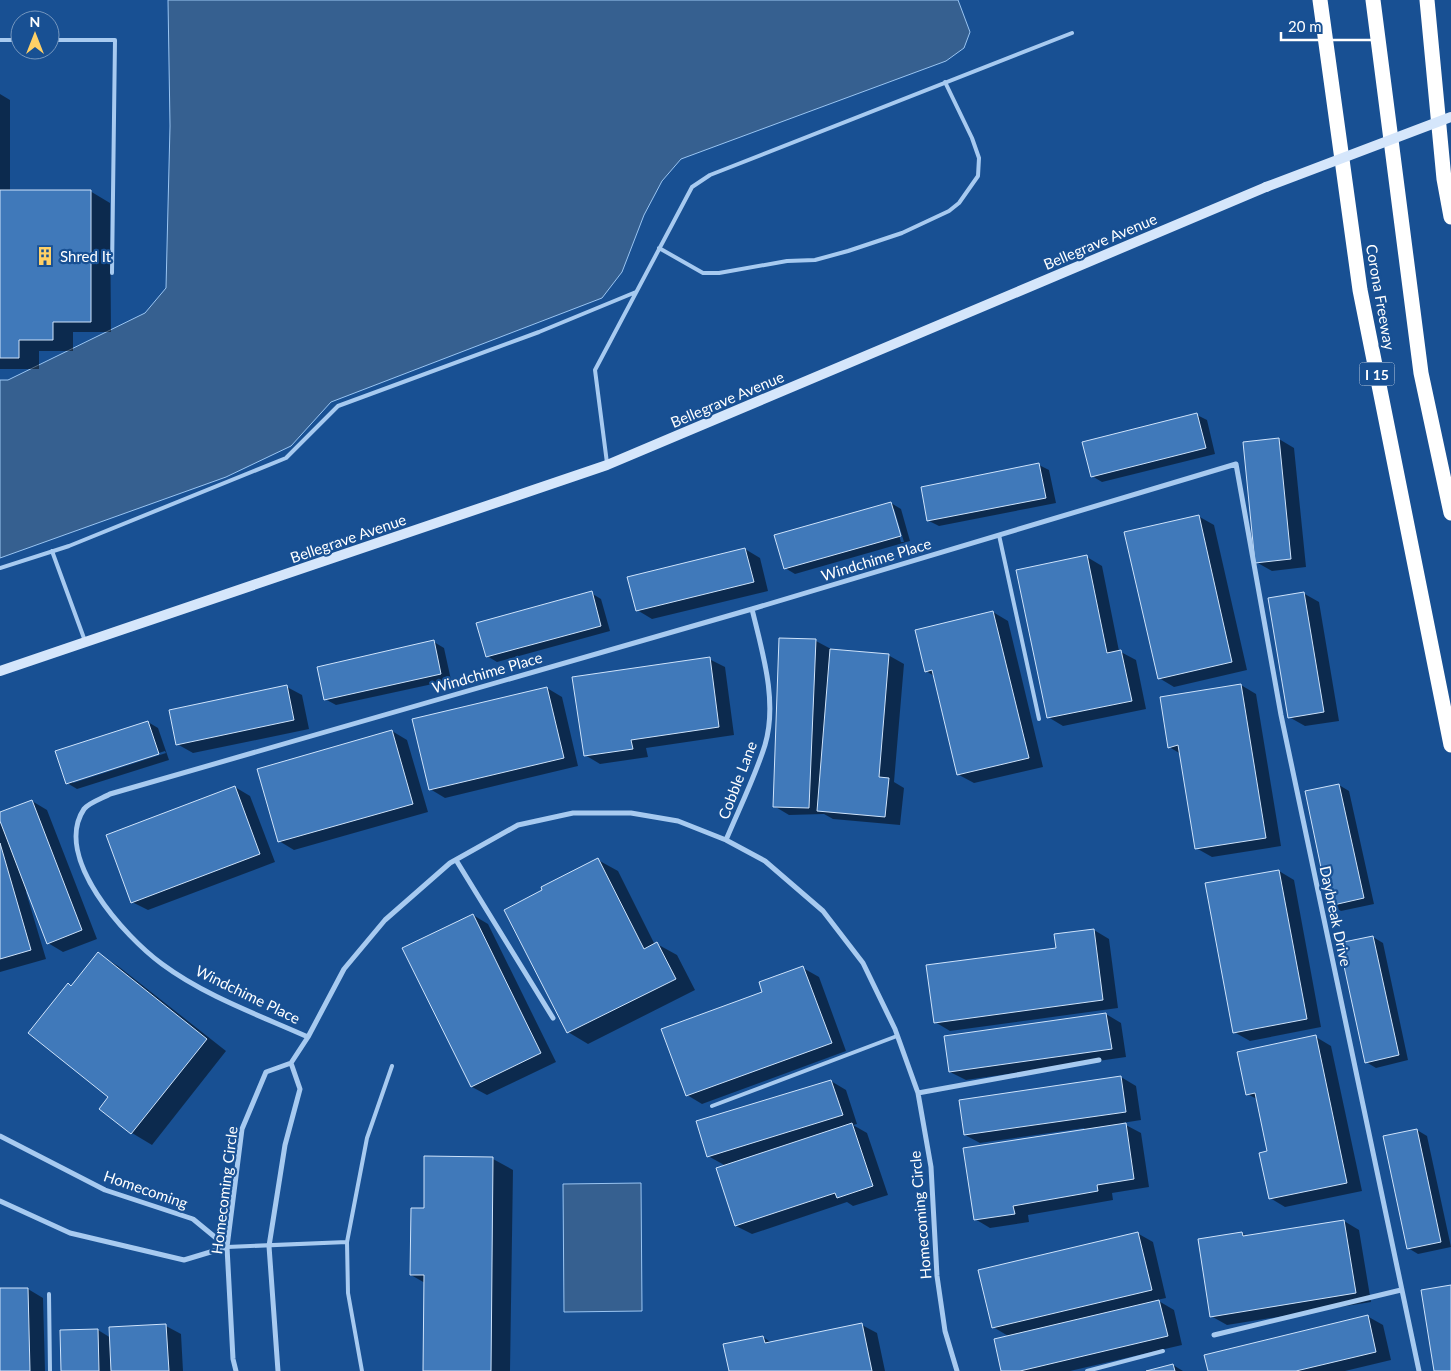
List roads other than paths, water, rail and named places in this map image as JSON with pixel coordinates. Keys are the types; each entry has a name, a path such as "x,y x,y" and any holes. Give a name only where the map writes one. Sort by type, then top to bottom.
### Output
{"highway":[{"name":"Corona Freeway","path":"1320,0 1360,290 1451,745"},
{"path":"1373,0 1421,373 1451,512"},
{"path":"1427,0 1444,180 1451,217"}],"main road":[{"name":"Bellegrave Avenue","path":"0,671 607,465 1266,187 1451,116"}],"street":[{"name":"Windchime Place","path":"308,1037 217,996 161,964 112,917 81,866 75,829 84,808 110,794 752,609 1236,464"},
{"name":"Daybreak Drive","path":"1236,464 1281,714 1419,1371"},
{"name":"Cobble Lane","path":"726,840 765,743 769,719 764,662 752,609"},
{"name":"Homecoming Circle","path":"236,1371 233,1359 227,1247 242,1129 266,1072 291,1063 308,1037 344,969 385,920 456,860 518,825 573,813 631,813 678,821 726,840 765,861 823,911 863,963 898,1036 918,1092 931,1167 937,1276 946,1331 958,1371"},
{"path":"456,860 552,1018"},
{"path":"918,1092 1099,1060"},
{"path":"278,1371 269,1246 285,1145 300,1090 291,1063"},
{"name":"Homecoming","path":"0,1136 105,1190 193,1219 227,1247"},
{"path":"0,1201 70,1233 184,1260 227,1247"},
{"path":"1214,1335 1401,1290"}],"lane":[{"path":"607,465 596,370 692,187 710,175 1072,33"},
{"path":"60,40 115,40 112,273"},
{"path":"659,248 703,273 719,273 787,261 815,260 902,233 949,211 959,203 978,176 979,158 972,138 946,82"},
{"path":"0,568 52,551 286,458 338,406 539,332 636,292"},
{"path":"999,535 1039,719"},
{"path":"52,551 86,643"},
{"path":"712,1106 898,1036"},
{"path":"362,1371 348,1293 348,1242 367,1138 392,1066"},
{"path":"227,1247 348,1242"},
{"path":"48,1294 50,1371"},
{"path":"1087,1371 1162,1351"}],"water":[{"path":"168,0 958,0 970,32 964,48 946,61 681,159 662,181 644,215 622,272 602,298 331,402 291,446 226,477 0,558 0,380 8,380 145,313 166,288 170,126"},
{"path":"641,1183 642,1311 564,1312 563,1184"}],"place":[{"name":"Shred It","path":"45,256"}]}
